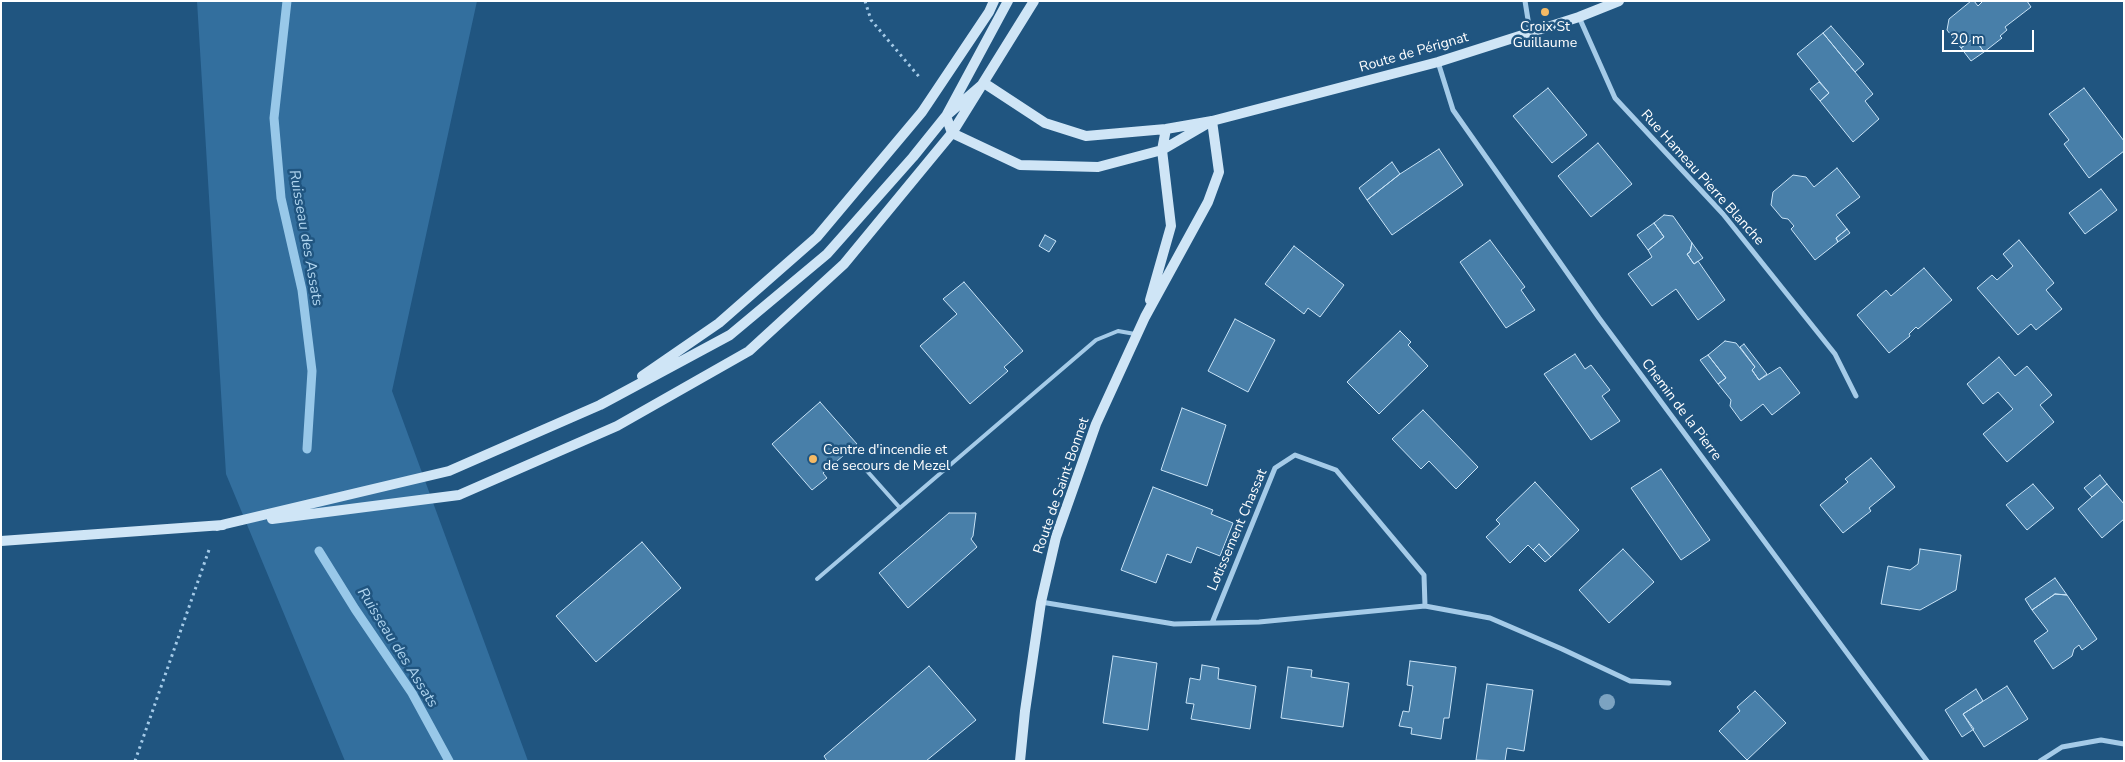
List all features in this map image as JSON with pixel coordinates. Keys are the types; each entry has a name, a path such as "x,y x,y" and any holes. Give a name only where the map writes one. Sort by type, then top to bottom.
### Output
{"street":[{"path":"600,405 718,322 817,238 922,112 989,12 994,1"},
{"path":"1008,1 946,116 952,134 1020,165 1098,167 1162,150 1212,121"},
{"path":"1,541 217,526 459,495 617,426 749,351 844,264 952,134 1034,1"},
{"path":"1525,1 1530,32"},
{"name":"Route de Pérignat","path":"1212,121 1438,62 1579,17 1619,1"},
{"name":"Rue Hameau Pierre Blanche","path":"1579,17 1615,98 1723,214 1835,354 1856,396"},
{"name":"Chemin de la Pierre","path":"1438,62 1453,110 1593,310 1927,761"},
{"path":"217,526 449,471 600,405 730,335 827,254 913,157 946,116 984,83"},
{"path":"984,83 1045,123 1086,136 1166,130 1212,121"},
{"name":"Route de Saint-Bonnet","path":"1020,761 1025,711 1041,602 1056,536 1096,424 1145,316 1208,202 1219,172 1212,121"},
{"name":"Route de Saint-Bonnet","path":"1145,316 1171,226 1162,150 1166,130"},
{"name":"Lotissement Chassat","path":"1212,623 1275,468 1295,455 1336,470 1424,575 1425,606"},
{"path":"1041,602 1174,624 1259,622 1425,606 1490,618 1630,681 1669,683"},
{"path":"2040,761 2062,747 2101,740 2124,744"}],"lane":[{"path":"817,579 1096,340 1118,331 1137,334"},
{"path":"867,471 900,508"}],"path":[{"path":"865,1 871,20 934,94"},
{"path":"135,761 217,526"}],"shaded area":[{"path":"197,1 477,1 392,391 528,761 345,761 226,474"}],"building":[{"path":"1971,1 1974,1 1978,6 1983,1 2027,1 2031,7 2005,27 2007,30 2000,36 2002,38 1984,52 1974,38 1961,48 1947,30 1949,19"},
{"path":"1831,26 1864,64 1855,72 1823,33"},
{"path":"1823,33 1873,94 1865,101 1879,119 1853,142 1820,101 1829,93 1797,54"},
{"path":"1974,38 1984,52 1971,61 1961,48"},
{"path":"1819,82 1829,93 1820,101 1810,89"},
{"path":"1548,88 1587,135 1552,163 1513,116"},
{"path":"2084,88 2124,141 2124,151 2089,178 2064,144 2069,140 2049,114"},
{"path":"1598,143 1632,184 1591,217 1558,176"},
{"path":"1439,149 1463,185 1392,235 1367,200 1400,174"},
{"path":"1392,162 1400,174 1367,200 1359,188"},
{"path":"1837,168 1860,197 1836,215 1847,229 1836,238 1838,242 1815,260 1791,229 1794,226 1788,219 1782,218 1771,205 1773,192 1793,175 1806,177 1814,187"},
{"path":"2101,189 2117,210 2085,234 2069,213"},
{"path":"1664,215 1673,216 1692,243 1690,252 1687,254 1694,264 1698,261 1725,300 1698,320 1676,289 1652,306 1628,274 1652,257 1648,250 1664,237 1654,223"},
{"path":"1654,223 1664,237 1648,250 1637,235"},
{"path":"1847,229 1850,233 1838,242 1836,238"},
{"path":"1045,235 1056,241 1049,252 1039,246"},
{"path":"1490,240 1525,287 1521,290 1535,310 1506,328 1460,262"},
{"path":"2019,240 2054,283 2046,290 2062,309 2036,330 2031,324 2018,335 1977,288 1992,275 1997,280 2013,266 2003,254"},
{"path":"1692,243 1703,258 1694,264 1687,254 1690,252"},
{"path":"1294,246 1344,285 1320,317 1308,308 1304,314 1265,284"},
{"path":"1924,268 1952,300 1918,329 1916,327 1909,334 1910,336 1889,353 1857,315 1886,290 1891,296"},
{"path":"964,282 1023,351 1004,367 1008,371 970,404 920,346 957,314 943,299"},
{"path":"1235,319 1275,340 1248,392 1208,371"},
{"path":"1400,331 1411,342 1408,345 1428,366 1379,414 1347,382"},
{"path":"1725,341 1736,343 1755,367 1752,370 1759,380 1780,367 1800,393 1772,415 1763,404 1741,421 1730,406 1731,400 1718,384 1726,378 1708,355"},
{"path":"1744,344 1767,374 1759,380 1752,370 1755,367 1740,347"},
{"path":"1575,354 1585,369 1591,365 1610,390 1602,396 1620,421 1591,440 1544,374"},
{"path":"1708,355 1726,378 1718,384 1700,360"},
{"path":"1999,357 2015,376 2027,366 2052,395 2040,405 2054,422 2007,462 1983,434 2013,409 1998,392 1983,404 1967,384"},
{"name":"Centre d'incendie et de secours de Mezel","path":"820,402 857,444 823,473 827,478 812,490 772,444"},
{"path":"1182,408 1226,425 1207,486 1161,470"},
{"path":"1423,410 1478,467 1456,489 1429,461 1421,469 1392,439"},
{"path":"1871,458 1895,487 1869,508 1871,511 1843,533 1820,505 1848,482 1845,479"},
{"path":"1661,469 1710,540 1681,560 1631,488"},
{"path":"2100,475 2107,484 2092,497 2084,488"},
{"path":"1535,482 1579,530 1551,557 1539,544 1533,550 1528,545 1510,563 1486,537 1500,524 1496,520"},
{"path":"2033,484 2054,508 2027,530 2006,505"},
{"path":"2107,484 2124,504 2124,519 2102,538 2078,509"},
{"path":"1153,487 1213,510 1211,514 1233,523 1220,556 1197,547 1191,563 1167,554 1156,583 1121,570"},
{"path":"949,513 976,513 971,539 977,547 908,608 879,573"},
{"path":"642,542 681,588 596,662 556,616"},
{"path":"1539,544 1551,557 1545,562 1533,550"},
{"path":"1623,549 1654,582 1609,623 1579,590"},
{"path":"1920,549 1961,555 1956,590 1920,610 1881,604 1888,566 1910,570 1918,564"},
{"path":"2055,578 2067,595 2055,594 2032,610 2025,599"},
{"path":"2055,594 2067,595 2097,639 2082,650 2079,645 2074,649 2072,656 2053,669 2034,641 2048,631 2032,610"},
{"path":"1113,656 1157,663 1148,730 1103,723"},
{"path":"1410,661 1456,667 1449,718 1444,718 1441,739 1411,734 1412,728 1399,726 1403,711 1409,712 1413,686 1407,685"},
{"path":"1202,665 1219,668 1218,679 1256,686 1250,729 1191,719 1194,704 1186,703 1190,678 1200,680"},
{"path":"929,666 976,720 926,761 827,761 824,756"},
{"path":"1288,667 1312,670 1311,677 1349,683 1343,727 1281,718"},
{"path":"1487,684 1533,690 1524,751 1507,748 1505,761 1476,760"},
{"path":"2007,686 2028,719 1984,747 1963,714"},
{"path":"1976,689 1983,701 1963,714 1974,729 1962,737 1945,710"},
{"path":"1755,691 1786,723 1747,760 1719,731 1740,711 1737,707"}],"waterway":[{"name":"Ruisseau des Assats","path":"287,1 274,118 281,198 302,290 312,371 307,449"},
{"name":"Ruisseau des Assats","path":"319,551 355,609 412,693 449,761"}],"place":[{"name":"Croix St Guillaume","path":"1545,12"},
{"name":"Centre d'incendie et de secours de Mezel","path":"813,459"}]}
